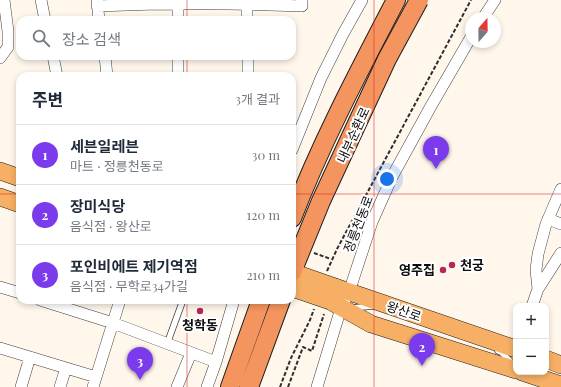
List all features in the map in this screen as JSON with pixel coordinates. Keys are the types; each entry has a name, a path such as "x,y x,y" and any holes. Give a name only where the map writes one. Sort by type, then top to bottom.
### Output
{"highway":[{"name":"내부순환로","path":"296,209 323,145 396,0"},
{"name":"내부순환로","path":"296,262 321,201 387,59 419,0"},
{"path":"230,387 259,304"},
{"path":"249,387 280,304"}],"main road":[{"path":"0,171 16,177"},
{"path":"0,197 16,203"},
{"name":"왕산로","path":"296,275 332,301 371,324 513,369"},
{"name":"왕산로","path":"296,289 332,301 508,349"},
{"path":"549,361 561,365"},
{"path":"540,377 561,385"}],"street":[{"path":"0,58 8,47 8,31 4,0"},
{"path":"41,0 44,16"},
{"path":"99,16 97,3 247,2 302,6 302,0"},
{"path":"296,140 321,78 362,0"},
{"path":"487,12 495,0"},
{"path":"178,2 178,16"},
{"path":"247,2 247,16"},
{"name":"정릉천동로","path":"317,387 332,301 372,222 392,177 465,47"},
{"path":"54,60 56,72"},
{"path":"105,60 106,72"},
{"path":"178,60 178,72"},
{"path":"248,60 248,72"},
{"path":"538,289 536,270 538,254 548,219 561,189"},
{"path":"548,219 561,224"},
{"path":"533,303 538,289 561,253"},
{"path":"0,287 16,293"},
{"path":"53,304 113,323 216,362"},
{"path":"0,348 66,368 94,382 119,304"},
{"path":"207,387 233,304"},
{"path":"177,387 191,353"},
{"path":"21,387 30,357"},
{"path":"60,387 66,368"}],"lane":[{"name":"왕산로","path":"332,301 377,306 450,333"},
{"path":"167,344 182,304"},
{"name":"왕산로","path":"508,349 501,352 513,363"},
{"path":"540,377 561,371"}],"path":[{"path":"326,272 471,0"},
{"path":"288,387 303,347 312,351 332,301"},
{"path":"280,387 291,358 310,320 332,301"}],"pier":[{"path":"391,0 435,0 356,155 325,224 296,299 296,197"},
{"path":"253,304 294,304 264,387 222,387"}],"place":[{"name":"세븐일레븐","path":"436,169"},
{"name":"천궁","path":"452,265"},
{"name":"영주집","path":"443,270"},
{"name":"청학동","path":"200,311"},
{"name":"장미식당","path":"422,366"},
{"name":"포인비에트 제기역점","path":"140,380"}]}
